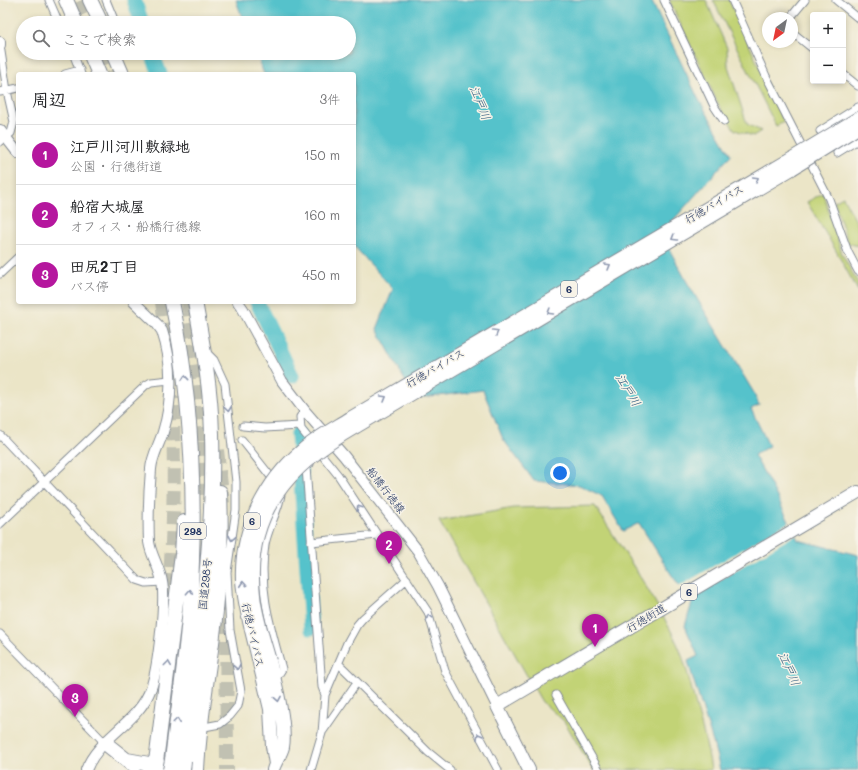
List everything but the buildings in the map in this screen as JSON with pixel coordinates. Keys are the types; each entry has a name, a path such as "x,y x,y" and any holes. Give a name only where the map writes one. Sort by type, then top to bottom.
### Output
{"highway":[{"path":"66,0 73,16"},
{"path":"90,0 97,16"},
{"path":"93,60 98,72"},
{"path":"117,60 121,72"},
{"name":"国道298号","path":"172,304 179,333 187,397 192,475 192,556 179,766"},
{"name":"国道298号","path":"179,766 208,554 212,482 212,432 203,350 195,304"},
{"name":"298","path":"156,768 182,554 187,397"},
{"name":"298","path":"197,770 200,728 213,642 221,538 219,474 212,432"},
{"path":"126,760 148,754 153,748 160,731"},
{"path":"105,743 141,770"},
{"path":"126,760 156,768 179,766"}],"main road":[{"name":"行徳バイパス","path":"274,767 283,747 283,732 275,680 264,662 243,589 242,567 246,541 254,516 263,497 283,468 303,449 344,422 858,118"},
{"name":"行徳バイパス","path":"274,767 270,709 254,597 253,567 259,534 270,506 293,472 326,444 858,128"},
{"path":"2,137 16,151"},
{"path":"86,770 89,763 105,743 141,708 152,686 163,606 162,582 150,544 151,468 168,416 170,380 162,331 139,304"},
{"name":"船橋行徳線","path":"239,304 282,381 304,411 344,456 418,551 497,706"},
{"name":"行徳街道","path":"497,706 858,492"},
{"path":"497,706 529,770"}],"street":[{"path":"49,0 56,16"},
{"path":"106,0 113,16"},
{"path":"664,0 714,106 724,121"},
{"path":"732,0 766,76 829,199 848,252 858,271"},
{"path":"795,12 805,0"},
{"path":"836,0 858,18"},
{"path":"798,37 812,48"},
{"path":"0,44 3,92 14,122 14,127 2,137"},
{"path":"75,60 80,72"},
{"path":"846,76 858,86"},
{"path":"3,92 16,89"},
{"path":"820,131 858,107"},
{"path":"830,125 840,151 858,140"},
{"path":"0,274 16,259"},
{"path":"200,728 220,724 230,716 238,706 241,691 230,630 227,590 228,555 236,510 236,482 232,445 225,384 221,372 214,360 203,350"},
{"path":"0,524 146,385 170,380"},
{"path":"304,411 300,417 300,426 338,475 428,612 445,671 498,770"},
{"path":"244,426 265,428 300,426"},
{"path":"0,435 138,580 146,583 162,582"},
{"path":"242,440 282,492 281,500 270,526 265,544 263,585 267,612 282,669 275,680"},
{"path":"278,485 290,470 316,446"},
{"path":"323,454 306,467 322,687 325,695"},
{"path":"311,542 377,535"},
{"path":"311,770 322,733 325,695 346,644 357,625 407,579"},
{"path":"0,634 105,743"},
{"path":"339,664 428,752 450,770"},
{"path":"322,733 357,682"},
{"path":"556,695 600,770"}],"green space":[{"path":"669,0 706,0 727,48 728,66 747,124 761,131 753,136 735,130 721,110"},
{"path":"713,0 729,0 784,122 776,126"},
{"path":"823,193 842,254 858,283 858,291 807,202"},
{"path":"843,197 858,225 858,246 848,243 834,202"},
{"path":"595,506 645,585 676,641 688,676 706,744 711,770 593,770 564,721 542,702 439,521 514,508"}],"water":[{"name":"江戸川","path":"236,0 651,0 698,98 731,155 661,234 687,282 754,393 759,405 751,409 769,446 754,455 773,489 798,540 858,555 858,770 720,770 688,661 698,656 685,626 692,603 671,574 639,523 623,531 602,496 579,485 534,481 503,439 483,390 415,399 377,329 393,289 356,248 356,72 263,72 259,60 356,60 356,16 242,16"}],"pier":[{"path":"791,521 797,534 687,599 678,587"}],"waterway":[{"path":"134,0 140,16"},
{"path":"155,60 159,72"},
{"path":"258,304 292,376"},
{"path":"298,434 311,628"}],"tunnel":[{"path":"82,0 89,16"},
{"path":"101,60 106,72"},
{"path":"162,304 168,347"},
{"path":"188,304 200,383 205,454"},
{"path":"166,630 173,513 174,454 172,396"},
{"path":"198,442 199,495"},
{"path":"217,450 223,503"},
{"path":"226,598 227,770"}],"place":[{"name":"船宿大城屋","path":"389,564"},
{"name":"江戸川河川敷緑地","path":"595,647"},
{"name":"田尻2丁目","path":"75,717"}]}
